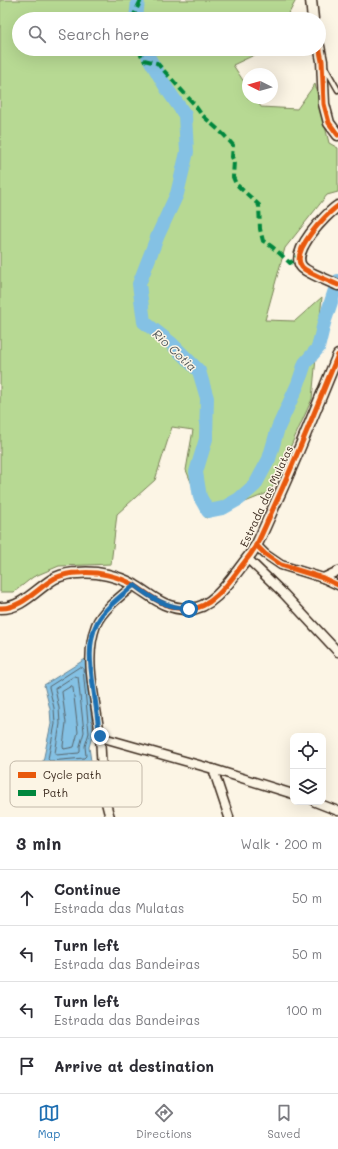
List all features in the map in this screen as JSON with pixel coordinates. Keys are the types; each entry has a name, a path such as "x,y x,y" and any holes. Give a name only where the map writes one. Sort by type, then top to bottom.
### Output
{"street":[{"path":"311,0 312,12"},
{"path":"321,56 324,104 329,123 338,135"},
{"path":"334,284 307,271 301,266 299,255 315,227 338,206"},
{"name":"Estrada das Mulatas","path":"0,608 19,604 55,578 66,574 78,573 98,574 117,578 134,585 158,602 168,606 189,609 198,608 215,597 226,588 256,545 293,466 338,355"},
{"path":"256,545 265,554 281,565 323,578 338,585"},
{"path":"247,558 284,594 338,652"},
{"path":"323,578 338,571"},
{"path":"102,761 91,671 91,648 93,636 97,623 104,613 134,585"},
{"path":"100,736 290,793"},
{"path":"213,769 229,817"},
{"path":"324,805 338,810"}],"lane":[{"path":"322,62 338,90"}],"green space":[{"path":"0,0 296,0 290,12 12,12 12,56 252,56 233,65 242,79 242,104 259,104 261,107 297,109 315,84 329,143 338,148 338,192 327,195 285,248 265,320 295,321 322,297 312,399 270,492 206,518 186,470 193,430 172,427 155,480 117,514 111,564 59,566 33,577 14,592 0,592"}],"water":[{"path":"87,658 93,733 89,747 91,761 43,761 51,724 50,709 44,685"}],"waterway":[{"name":"Rio Cotia","path":"137,12 138,0"},
{"name":"Rio Cotia","path":"148,56 167,89 185,115 187,152 177,194 158,235 139,284 144,322 171,343 199,371 207,398 206,439 196,472 200,497 208,511 223,508 239,499 255,485 269,459 278,428 298,384 305,363 318,348 324,323 338,281"}],"marked path":[{"path":"135,12 141,0"},
{"path":"142,56 144,60 157,63 194,104 201,114 233,145 233,177 236,184 259,205 260,229 263,241 274,248 290,263 299,255"}],"cycle path":[{"path":"321,56 324,104 329,123 338,135"},
{"path":"338,206 325,217 311,234 300,252 299,260 302,267 305,269 338,285"},
{"path":"0,608 22,602 55,578 63,575 85,573 107,575 121,579 134,585 159,602 173,607 189,609 197,608 213,599 220,593 249,557 257,544 293,464 338,355"},
{"path":"256,545 265,554 281,565 323,578 338,585"}],"route":[{"path":"100,736 91,671 91,648 97,623 104,613 134,585 158,602 168,606 189,609"}]}
